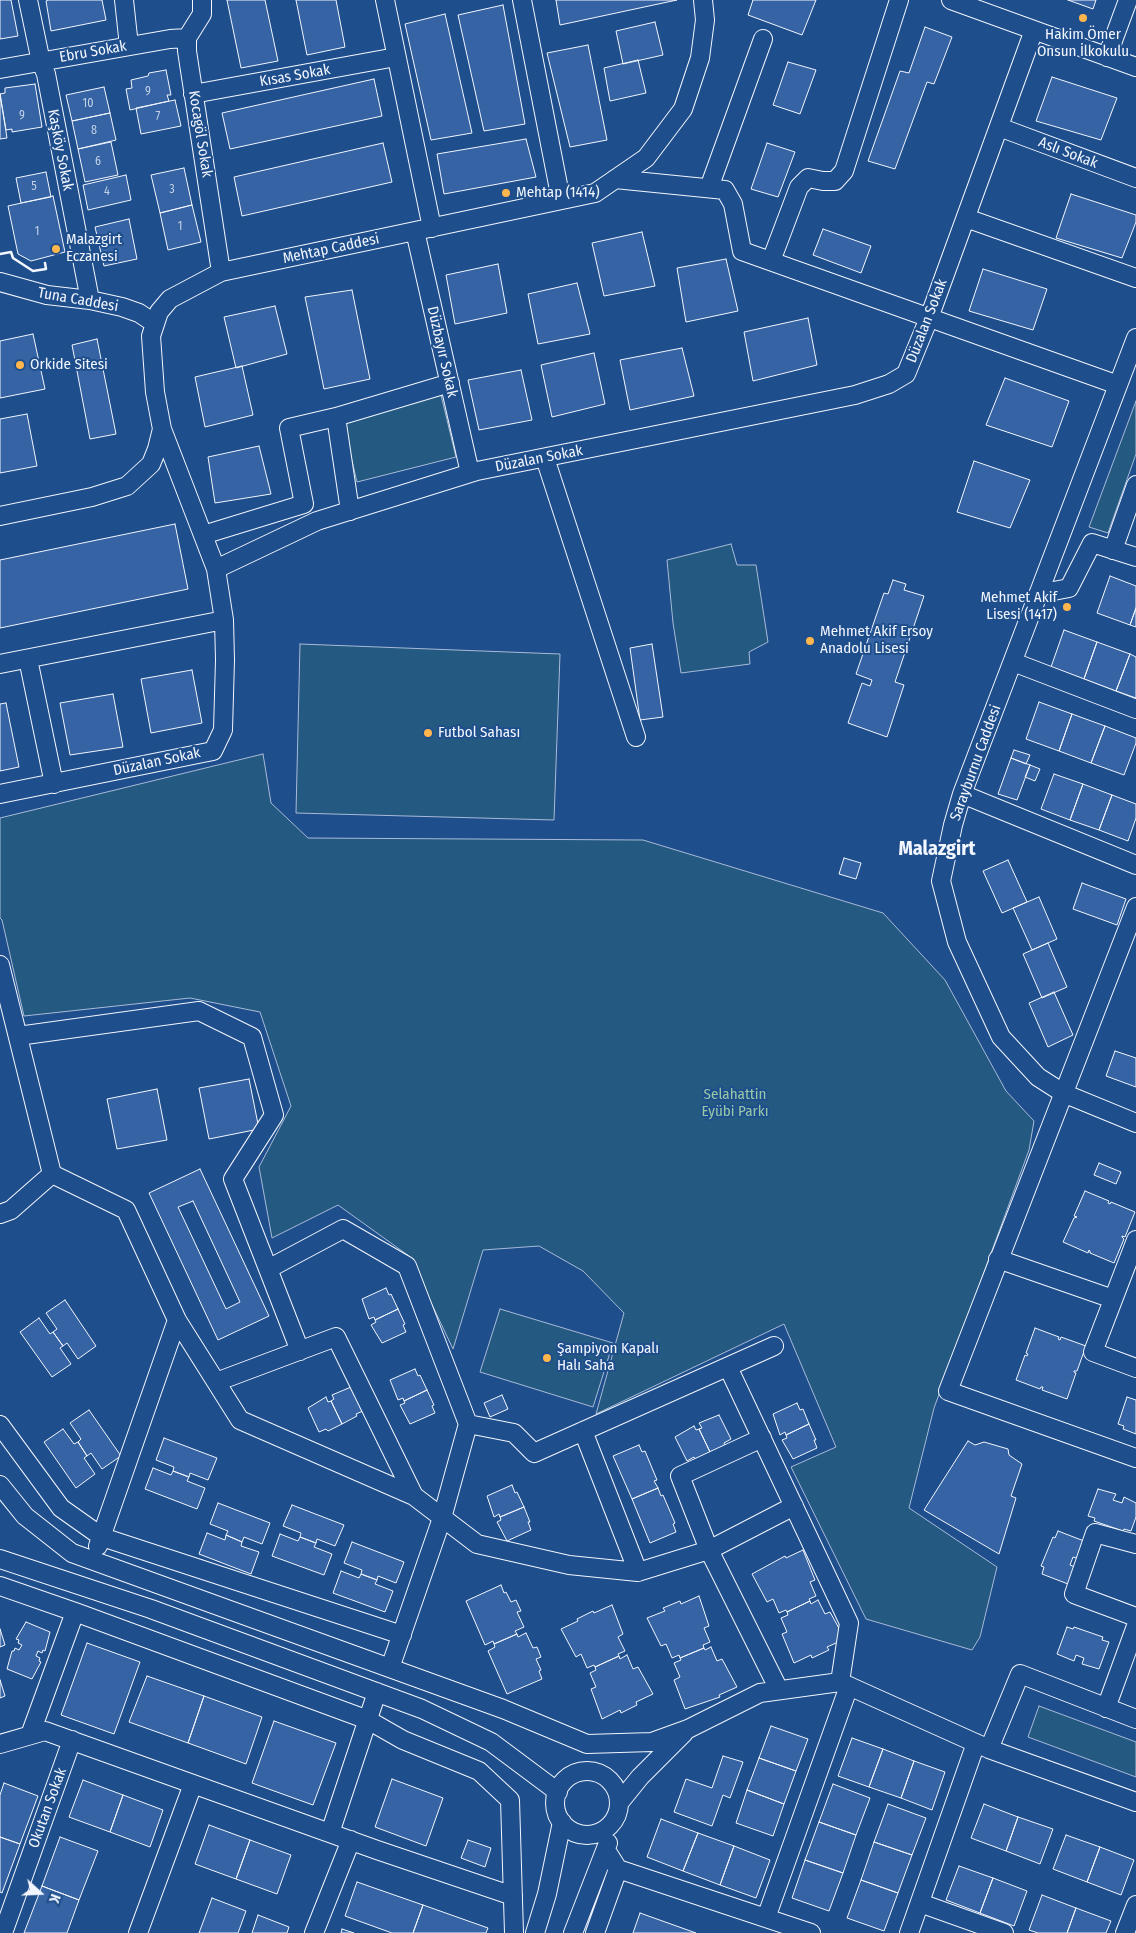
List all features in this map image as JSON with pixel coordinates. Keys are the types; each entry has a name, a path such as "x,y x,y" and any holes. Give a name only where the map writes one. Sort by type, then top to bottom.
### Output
{"street":[{"name":"Kaşköy Sokak","path":"28,0 41,62 46,74 90,300"},
{"path":"124,0 129,46"},
{"path":"187,38 202,14 202,0"},
{"path":"522,0 561,200"},
{"name":"Mehtap Caddesi","path":"0,516 92,497 127,486 150,464 157,449 162,429 155,392 151,336 159,312 170,299 221,272 595,193 646,158 683,109 700,58 705,20 703,0"},
{"path":"771,262 799,187 808,178 835,181 844,171 900,0"},
{"path":"951,0 1136,67"},
{"path":"1108,57 1128,0"},
{"path":"388,1 396,57 432,228"},
{"name":"Düzalan Sokak","path":"0,794 213,751 224,730 224,620 216,569 317,521 470,473 855,395 889,384 906,374 929,318 1034,30"},
{"name":"Ebru Sokak","path":"0,69 170,39 187,38"},
{"name":"Kocagöl Sokak","path":"187,38 193,94 221,272"},
{"path":"709,188 763,39"},
{"name":"Kısas Sokak","path":"193,94 396,57"},
{"name":"Aslı Sokak","path":"999,127 1136,178"},
{"path":"615,179 725,190 733,204 742,251 1118,385"},
{"path":"966,218 1136,278"},
{"name":"Düzbayır Sokak","path":"414,231 470,473"},
{"name":"Tuna Caddesi","path":"0,282 47,295 90,300 122,307 139,313 154,323"},
{"name":"Sarayburnu Caddesi","path":"1136,338 962,794 941,881 957,942 1000,1037 1038,1077 1063,1093 1136,1123"},
{"path":"203,535 304,504 289,428 336,417 450,383"},
{"path":"336,417 350,511"},
{"path":"162,429 216,569"},
{"path":"545,458 636,736"},
{"path":"1113,550 1136,485"},
{"path":"1038,594 1069,588 1092,543 1136,558"},
{"path":"0,664 224,620"},
{"path":"28,659 54,784"},
{"path":"1012,662 1136,709"},
{"path":"962,794 1136,865"},
{"path":"1136,907 948,1390 1136,1458"},
{"path":"0,965 11,1026 52,1174 126,1210 177,1320 240,1420 414,1496 477,1544 569,1565 638,1572 709,1550 794,1506"},
{"path":"11,1026 199,1011 252,1037 274,1115 233,1179 300,1351"},
{"path":"0,1214 11,1210 52,1174"},
{"path":"268,1269 343,1229 407,1266 468,1424 442,1518 390,1668"},
{"path":"1136,1240 1093,1352 1136,1368"},
{"path":"998,1259 1113,1299"},
{"path":"93,1560 177,1320"},
{"path":"216,1382 336,1337 414,1496"},
{"path":"468,1424 514,1433 534,1453 774,1346"},
{"path":"728,1367 849,1623 844,1684 766,1918"},
{"path":"0,1425 61,1508 102,1537 402,1635"},
{"path":"584,1431 638,1572"},
{"path":"762,1438 680,1476 709,1550 779,1690"},
{"path":"0,1485 24,1516 72,1552 503,1709 587,1744 652,1742 688,1729 760,1693 844,1684 983,1746 1136,1802"},
{"path":"1136,1544 1095,1534 1074,1594 1136,1617"},
{"path":"0,1559 151,1609 422,1709 491,1742 558,1792"},
{"path":"0,1586 368,1720 403,1740 479,1771 510,1800 514,1933"},
{"path":"30,1735 75,1612"},
{"path":"1106,1708 1136,1626"},
{"path":"909,1933 983,1746 1020,1674 1136,1719"},
{"path":"330,1833 378,1692"},
{"path":"619,1803 640,1777 688,1729"},
{"path":"0,1744 46,1731 512,1896"},
{"name":"Okutan Sokak","path":"3,1933 72,1740"},
{"path":"587,1744 603,1776"},
{"path":"573,1933 606,1850 619,1803 612,1783 603,1776 593,1772 577,1774 563,1782 555,1802 557,1813 569,1829 577,1834 597,1834 613,1822"},
{"path":"138,1933 193,1784"},
{"path":"535,1933 547,1894 562,1822"},
{"path":"314,1933 351,1840"},
{"path":"606,1850 618,1869 811,1933"},
{"path":"595,1933 618,1869"},
{"path":"920,1903 1004,1933"},
{"path":"1125,1933 1136,1905"}],"green space":[{"path":"441,395 456,457 357,482 342,419"},
{"path":"1136,401 1136,454 1108,533 1089,527"},
{"path":"731,544 737,565 756,565 768,642 749,652 750,664 681,673 673,623 667,560"},
{"name":"Futbol Sahası","path":"300,644 560,654 554,820 296,813"},
{"name":"Selahattin Eyübi Parkı","path":"263,754 271,803 308,838 643,840 883,913 945,980 1006,1091 1034,1121 1029,1150 934,1408 909,1508 997,1567 980,1637 972,1650 866,1619 791,1467 836,1447 784,1324 596,1414 624,1313 583,1271 539,1246 483,1250 453,1349 409,1256 338,1205 272,1238 259,1167 291,1106 260,1012 190,998 24,1016 0,918 0,818"},
{"name":"Şampiyon Kapalı Halı Saha","path":"500,1309 613,1343 593,1407 480,1372"},
{"path":"1039,1706 1136,1742 1136,1777 1028,1737"}],"building":[{"path":"0,0 11,0 18,36 0,39"},
{"path":"102,0 106,20 51,31 46,1"},
{"path":"227,0 265,0 278,61 241,68"},
{"path":"296,0 336,0 345,47 307,55"},
{"path":"556,0 677,0 560,25"},
{"path":"753,0 816,0 802,35 748,15"},
{"path":"1068,0 1096,0 1093,9"},
{"path":"503,5 525,124 484,131 458,15"},
{"path":"445,14 472,133 431,140 405,24"},
{"path":"655,22 663,55 623,64 616,31"},
{"path":"925,27 952,37 934,84 927,82 895,169 868,161 900,71 909,73"},
{"path":"588,45 607,140 570,147 547,53"},
{"path":"638,60 646,93 610,101 604,68"},
{"path":"788,62 816,70 800,114 773,105"},
{"path":"166,70 171,95 167,95 169,101 130,110 126,89 132,88 131,80 148,76 149,73"},
{"path":"1052,77 1117,98 1101,140 1036,121"},
{"path":"374,79 382,116 230,149 222,113"},
{"path":"35,84 42,127 12,132 12,129 6,130 0,94 5,93 5,88"},
{"path":"104,87 110,113 72,121 66,95"},
{"path":"0,94 7,138 0,139"},
{"path":"175,100 181,126 141,134 136,108"},
{"path":"110,113 116,140 78,149 72,121"},
{"path":"526,139 536,177 444,194 437,154"},
{"path":"111,142 118,175 85,182 78,149"},
{"path":"383,143 392,182 242,216 234,177"},
{"path":"767,143 795,152 778,197 751,189"},
{"path":"184,168 192,205 160,213 151,175"},
{"path":"46,172 51,197 21,203 16,178"},
{"path":"126,175 131,200 88,210 83,185"},
{"path":"1071,194 1136,215 1136,222 1122,258 1056,238"},
{"path":"53,196 65,252 31,261 18,254 8,206"},
{"path":"192,205 201,242 168,250 160,213"},
{"path":"129,219 137,259 104,266 95,227"},
{"path":"823,229 871,246 861,273 813,255"},
{"path":"642,232 655,286 604,296 592,243"},
{"path":"726,259 738,311 686,322 677,268"},
{"path":"498,264 507,313 455,324 446,275"},
{"path":"983,269 1047,289 1033,330 969,311"},
{"path":"577,283 590,334 538,344 528,294"},
{"path":"352,290 370,379 324,389 305,297"},
{"path":"275,306 287,354 236,368 224,317"},
{"path":"808,318 817,365 753,381 744,332"},
{"name":"Orkide Sitesi","path":"33,334 45,389 0,398 0,341"},
{"path":"97,339 116,434 90,439 72,345"},
{"path":"682,348 694,396 630,410 620,360"},
{"path":"594,353 605,404 552,417 541,365"},
{"path":"242,366 253,415 205,427 195,377"},
{"path":"521,370 532,420 479,430 468,380"},
{"path":"1005,378 1069,401 1052,447 986,425"},
{"path":"27,414 37,466 0,473 0,419"},
{"path":"259,446 271,494 215,503 208,457"},
{"path":"974,461 1030,480 1010,528 957,512"},
{"path":"175,524 188,589 0,628 0,560"},
{"path":"1110,576 1136,586 1136,608 1130,625 1097,613"},
{"path":"893,580 906,584 904,590 924,596 895,682 904,685 887,737 848,723 862,683 870,686 872,680 856,674 884,593 888,594"},
{"path":"1136,608 1136,627 1130,625"},
{"path":"1064,630 1097,642 1084,679 1051,667"},
{"path":"1097,642 1130,654 1116,691 1084,679"},
{"path":"652,644 663,717 640,720 630,648"},
{"path":"1130,654 1136,657 1136,698 1116,691"},
{"path":"192,670 202,723 151,733 141,679"},
{"path":"113,694 123,747 70,755 60,703"},
{"path":"1039,702 1072,714 1059,751 1026,739"},
{"path":"6,703 19,767 0,771 0,704"},
{"path":"1072,714 1105,726 1091,763 1059,751"},
{"path":"1105,726 1136,738 1136,743 1124,775 1091,763"},
{"path":"1014,750 1030,755 1026,764 1011,758"},
{"path":"1011,758 1030,765 1017,800 998,794"},
{"path":"1030,765 1040,769 1035,781 1025,777"},
{"path":"1054,774 1083,784 1070,820 1041,809"},
{"path":"1083,784 1112,795 1099,830 1070,820"},
{"path":"1112,795 1136,804 1136,818 1128,841 1099,830"},
{"path":"844,858 861,863 856,879 839,874"},
{"path":"1008,860 1027,902 1002,913 983,871"},
{"path":"1082,883 1126,899 1117,925 1073,909"},
{"path":"1039,897 1057,939 1032,950 1013,908"},
{"path":"1048,943 1067,987 1042,998 1023,954"},
{"path":"1054,992 1073,1035 1048,1047 1029,1003"},
{"path":"1115,1051 1136,1058 1136,1087 1106,1076"},
{"path":"249,1079 259,1129 209,1139 199,1088"},
{"path":"157,1089 167,1140 117,1149 107,1099"},
{"path":"1099,1163 1121,1172 1116,1184 1094,1175"},
{"path":"200,1169 269,1316 218,1340 149,1193","holes":["193,1201 240,1302 226,1309 178,1207"]},
{"path":"1085,1191 1109,1201 1108,1203 1110,1204 1111,1202 1135,1212 1125,1237 1122,1236 1124,1239 1114,1263 1090,1253 1089,1250 1088,1253 1063,1242 1074,1218 1077,1217 1074,1216"},
{"path":"386,1288 398,1309 375,1320 374,1317 369,1319 362,1299"},
{"path":"65,1300 96,1346 78,1359 67,1343 63,1346 53,1332 57,1329 46,1313"},
{"path":"398,1309 405,1324 403,1325 406,1332 382,1343 371,1325 376,1322 375,1320"},
{"path":"39,1318 50,1334 53,1332 63,1346 60,1348 71,1364 52,1377 20,1332"},
{"path":"1035,1328 1059,1337 1058,1339 1060,1340 1061,1337 1086,1346 1077,1371 1074,1371 1076,1373 1067,1399 1042,1390 1043,1387 1040,1389 1016,1380 1025,1355 1027,1356 1028,1354 1026,1353"},
{"path":"415,1369 427,1390 404,1401 403,1398 398,1400 390,1380"},
{"path":"351,1387 363,1411 342,1424 331,1401 334,1399 332,1395"},
{"path":"427,1390 434,1405 432,1406 435,1413 410,1424 400,1405 405,1403 404,1401"},
{"path":"502,1395 508,1409 490,1417 484,1403"},
{"path":"326,1397 328,1402 331,1401 342,1424 328,1431 326,1429 319,1432 308,1408"},
{"path":"1127,1397 1136,1400 1136,1434 1123,1429 1124,1426 1118,1424"},
{"path":"797,1403 800,1410 803,1409 809,1424 786,1435 785,1432 780,1435 773,1414"},
{"path":"89,1410 121,1456 102,1469 91,1453 87,1456 78,1442 81,1439 70,1423"},
{"path":"719,1415 731,1439 724,1443 725,1445 710,1452 699,1429 702,1428 699,1423"},
{"path":"809,1424 816,1440 814,1440 817,1448 793,1459 782,1440 787,1438 786,1435"},
{"path":"694,1426 696,1430 699,1429 710,1452 687,1461 675,1437"},
{"path":"63,1429 74,1444 78,1442 87,1456 84,1458 95,1474 76,1488 44,1442"},
{"path":"164,1438 217,1458 208,1480 190,1473 189,1477 173,1471 174,1467 156,1460"},
{"path":"968,1441 975,1445 984,1442 1008,1449 1009,1455 1022,1464 1011,1496 1016,1498 999,1554 924,1510"},
{"path":"639,1445 642,1452 645,1451 657,1480 654,1481 658,1488 632,1499 613,1456"},
{"path":"153,1468 171,1475 173,1471 189,1477 187,1481 205,1488 197,1509 145,1489"},
{"path":"512,1485 524,1507 500,1517 499,1514 494,1517 487,1496"},
{"path":"658,1488 675,1523 673,1524 676,1532 650,1543 632,1499"},
{"path":"1098,1489 1116,1494 1113,1500 1122,1503 1124,1497 1136,1503 1136,1517 1131,1531 1124,1529 1123,1531 1094,1521 1095,1518 1088,1516"},
{"path":"218,1503 270,1523 262,1544 244,1537 242,1542 226,1535 228,1531 210,1524"},
{"path":"292,1505 344,1525 335,1546 317,1539 316,1543 300,1537 301,1533 283,1526"},
{"path":"524,1507 531,1530 507,1541 497,1522 501,1520 500,1517"},
{"path":"1058,1531 1084,1541 1079,1559 1073,1557 1070,1565 1075,1567 1068,1584 1042,1574 1044,1567 1041,1566 1053,1537 1055,1538"},
{"path":"207,1533 225,1540 226,1535 242,1542 241,1546 259,1552 251,1574 199,1554"},
{"path":"280,1534 298,1541 300,1537 316,1543 314,1547 332,1554 324,1575 272,1556"},
{"path":"352,1542 404,1562 396,1583 378,1576 377,1580 361,1574 362,1570 344,1563"},
{"path":"803,1550 815,1580 810,1582 816,1596 787,1612 786,1610 779,1613 773,1599 767,1602 752,1574 785,1556 786,1558"},
{"path":"341,1571 359,1578 361,1574 377,1580 375,1584 393,1591 385,1612 333,1593"},
{"path":"501,1585 511,1602 516,1600 521,1611 517,1612 524,1627 515,1631 517,1634 494,1644 493,1641 485,1645 466,1601"},
{"path":"699,1596 709,1626 704,1628 710,1642 703,1645 704,1648 680,1658 679,1655 672,1658 666,1644 661,1646 647,1618 665,1611 663,1608 680,1601 681,1604"},
{"path":"818,1600 825,1614 830,1612 845,1639 827,1647 829,1650 812,1658 811,1655 794,1663 782,1634 787,1632 781,1618 788,1615 787,1612 810,1601 811,1604"},
{"path":"612,1605 623,1634 618,1637 625,1651 618,1654 619,1656 595,1667 594,1665 587,1668 581,1654 576,1657 561,1629 593,1611 594,1613"},
{"path":"26,1622 50,1632 45,1651 43,1650 42,1653 38,1651 36,1656 40,1658 39,1661 41,1662 32,1679 7,1669 12,1651 15,1648 19,1650 22,1645 16,1639"},
{"path":"1067,1627 1073,1629 1074,1627 1103,1637 1102,1640 1109,1642 1099,1669 1082,1664 1084,1658 1076,1655 1074,1661 1057,1654"},
{"path":"0,1629 5,1645 0,1647"},
{"path":"526,1633 533,1648 537,1647 541,1657 536,1659 541,1670 539,1671 542,1679 507,1694 488,1651 495,1647 494,1644 517,1634 518,1637"},
{"path":"87,1643 140,1662 114,1734 61,1715"},
{"path":"711,1647 717,1661 722,1659 737,1687 719,1695 720,1697 685,1709 674,1680 680,1677 674,1663 681,1660 680,1658"},
{"path":"627,1655 633,1669 638,1667 653,1694 636,1702 637,1705 621,1713 620,1710 602,1719 591,1689 596,1687 590,1673 596,1670 595,1667 619,1656 620,1659"},
{"path":"147,1676 204,1696 188,1743 129,1722"},
{"path":"0,1680 5,1696 0,1698"},
{"path":"204,1696 262,1717 246,1764 188,1743"},
{"path":"274,1721 336,1743 313,1805 252,1783"},
{"path":"771,1726 808,1739 796,1771 759,1758"},
{"path":"852,1738 883,1749 869,1787 838,1776"},
{"path":"883,1749 914,1761 901,1798 869,1787"},
{"path":"723,1756 743,1762 730,1798 723,1795 712,1826 674,1812 686,1779 712,1788"},
{"path":"759,1758 796,1771 784,1804 747,1790"},
{"path":"914,1761 945,1772 932,1810 901,1798"},
{"path":"392,1779 443,1798 426,1846 375,1827"},
{"path":"83,1780 123,1795 110,1832 69,1817"},
{"path":"4,1783 38,1796 20,1844 0,1837 0,1795"},
{"path":"833,1784 870,1798 856,1835 819,1822"},
{"path":"747,1790 784,1804 773,1836 736,1823"},
{"path":"123,1795 163,1810 150,1847 110,1832"},
{"path":"888,1804 926,1818 912,1855 874,1842"},
{"path":"984,1804 1018,1817 1006,1851 971,1838"},
{"path":"1018,1817 1053,1829 1040,1864 1006,1851"},
{"path":"661,1819 698,1833 683,1871 647,1857"},
{"path":"819,1822 856,1835 843,1873 805,1860"},
{"path":"209,1825 250,1840 236,1879 195,1864"},
{"path":"698,1833 734,1846 720,1885 683,1871"},
{"path":"1066,1835 1100,1847 1087,1882 1053,1869"},
{"path":"0,1837 20,1844 2,1893 0,1892"},
{"path":"60,1837 98,1851 79,1900 42,1886"},
{"path":"250,1840 291,1855 277,1894 236,1879"},
{"path":"468,1840 491,1848 485,1867 461,1858"},
{"path":"874,1842 912,1855 898,1893 861,1880"},
{"path":"734,1846 770,1860 756,1898 720,1885"},
{"path":"1100,1847 1134,1860 1121,1895 1087,1882"},
{"path":"805,1860 843,1873 829,1911 792,1898"},
{"path":"959,1866 993,1878 980,1913 946,1900"},
{"path":"993,1878 1027,1891 1014,1926 980,1913"},
{"path":"861,1880 898,1893 884,1931 847,1918"},
{"path":"357,1882 423,1905 413,1933 392,1933 345,1916"},
{"path":"42,1886 79,1900 67,1933 24,1933"},
{"path":"1042,1895 1076,1908 1067,1933 1038,1933 1029,1930"},
{"path":"212,1898 246,1911 238,1933 199,1933"},
{"path":"423,1905 488,1928 486,1933 413,1933"},
{"path":"1076,1908 1111,1921 1106,1933 1067,1933"},
{"path":"640,1913 696,1933 633,1933"},
{"path":"258,1915 289,1927 287,1933 252,1933"},
{"path":"342,1929 354,1933 341,1933"}],"wall":[{"path":"0,254 11,252 13,258 33,271 46,269 45,263"}],"place":[{"name":"Hakim Ömer Onsun İlkokulu","path":"1083,18"},
{"name":"Mehtap (1414)","path":"506,193"},
{"name":"Malazgirt Eczanesi","path":"56,249"},
{"name":"Orkide Sitesi","path":"20,365"},
{"name":"Mehmet Akif Lisesi (1417)","path":"1067,607"},
{"name":"Mehmet Akif Ersoy Anadolu Lisesi","path":"810,641"},
{"name":"Futbol Sahası","path":"428,733"},
{"name":"Şampiyon Kapalı Halı Saha","path":"547,1358"}],"district":[{"name":"Malazgirt","path":"937,849"}]}
